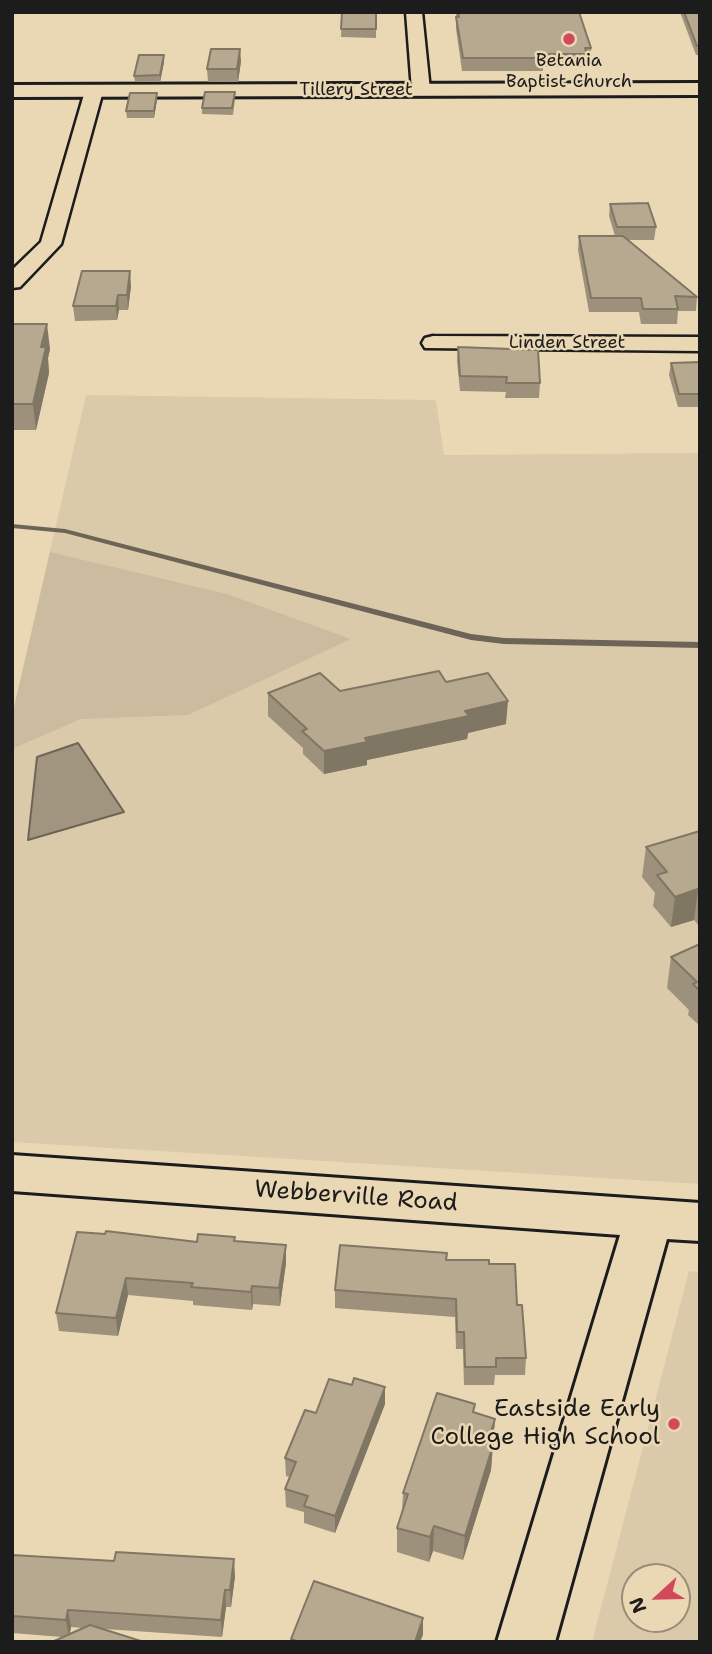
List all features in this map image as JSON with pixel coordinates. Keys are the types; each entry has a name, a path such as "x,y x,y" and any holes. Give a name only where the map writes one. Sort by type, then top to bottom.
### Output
{"street":[{"path":"414,12 421,90"},
{"name":"Tillery Street","path":"12,91 700,89"},
{"path":"12,282 51,244 94,91"},
{"name":"Linden Street","path":"433,342 700,344"},
{"name":"Webberville Road","path":"14,1179 700,1222"},
{"path":"526,1642 649,1219"}],"shaded area":[{"path":"86,395 436,400 444,455 700,453 700,1184 12,1142 12,716"},
{"path":"50,552 227,594 351,639 188,715 81,719 12,749 12,716"},
{"path":"78,743 124,812 28,840 37,757"},
{"name":"Eastside Early College High School","path":"689,1271 700,1272 700,1642 592,1642"}],"building":[{"path":"342,12 376,12 376,29 341,29"},
{"path":"458,12 579,12 591,48 585,48 587,54 543,54 543,58 463,58 456,17 459,17"},
{"path":"684,12 700,12 700,46 697,46"},
{"path":"211,49 240,49 237,69 207,69"},
{"path":"139,55 164,55 160,75 134,76"},
{"path":"205,92 235,92 232,108 202,108"},
{"path":"130,93 157,93 154,111 126,111"},
{"path":"648,203 656,227 617,227 610,204"},
{"path":"579,236 623,236 697,297 675,296 678,309 643,309 641,298 591,298"},
{"path":"82,271 130,271 127,295 118,295 116,306 73,306"},
{"path":"12,324 47,324 41,347 46,347 33,404 12,404"},
{"path":"458,347 538,350 540,383 506,383 507,377 460,376"},
{"path":"700,362 700,394 679,394 671,363"},
{"path":"439,671 446,682 488,673 508,701 465,711 469,716 365,738 367,742 324,751 302,731 307,729 268,693 320,673 340,691"},
{"path":"700,831 700,891 698,889 675,897 657,875 667,872 646,847"},
{"path":"700,944 700,991 693,984 697,982 671,957"},
{"path":"106,1231 197,1242 198,1234 235,1237 234,1241 286,1245 279,1288 252,1286 251,1292 191,1287 193,1283 126,1278 116,1318 56,1313 77,1232 105,1234"},
{"path":"340,1245 447,1253 446,1260 489,1260 489,1264 515,1264 517,1305 522,1305 526,1358 496,1358 496,1367 465,1367 464,1332 457,1332 456,1299 335,1290"},
{"path":"354,1378 385,1387 335,1516 304,1506 308,1496 285,1489 296,1462 285,1458 305,1410 316,1413 329,1379 352,1385"},
{"path":"437,1393 475,1404 473,1412 495,1419 487,1444 493,1445 465,1536 434,1526 430,1537 397,1528 408,1494 403,1493"},
{"path":"116,1552 234,1559 230,1590 225,1590 221,1620 68,1610 66,1620 12,1616 12,1555 114,1561"},
{"path":"314,1581 423,1618 415,1642 299,1642 291,1639"},
{"path":"90,1625 144,1642 52,1642"}],"waterway":[{"path":"12,526 65,531 471,637 504,641 700,645"}],"place":[{"name":"Betania Baptist Church","path":"569,39"},
{"name":"Eastside Early College High School","path":"674,1424"}]}
